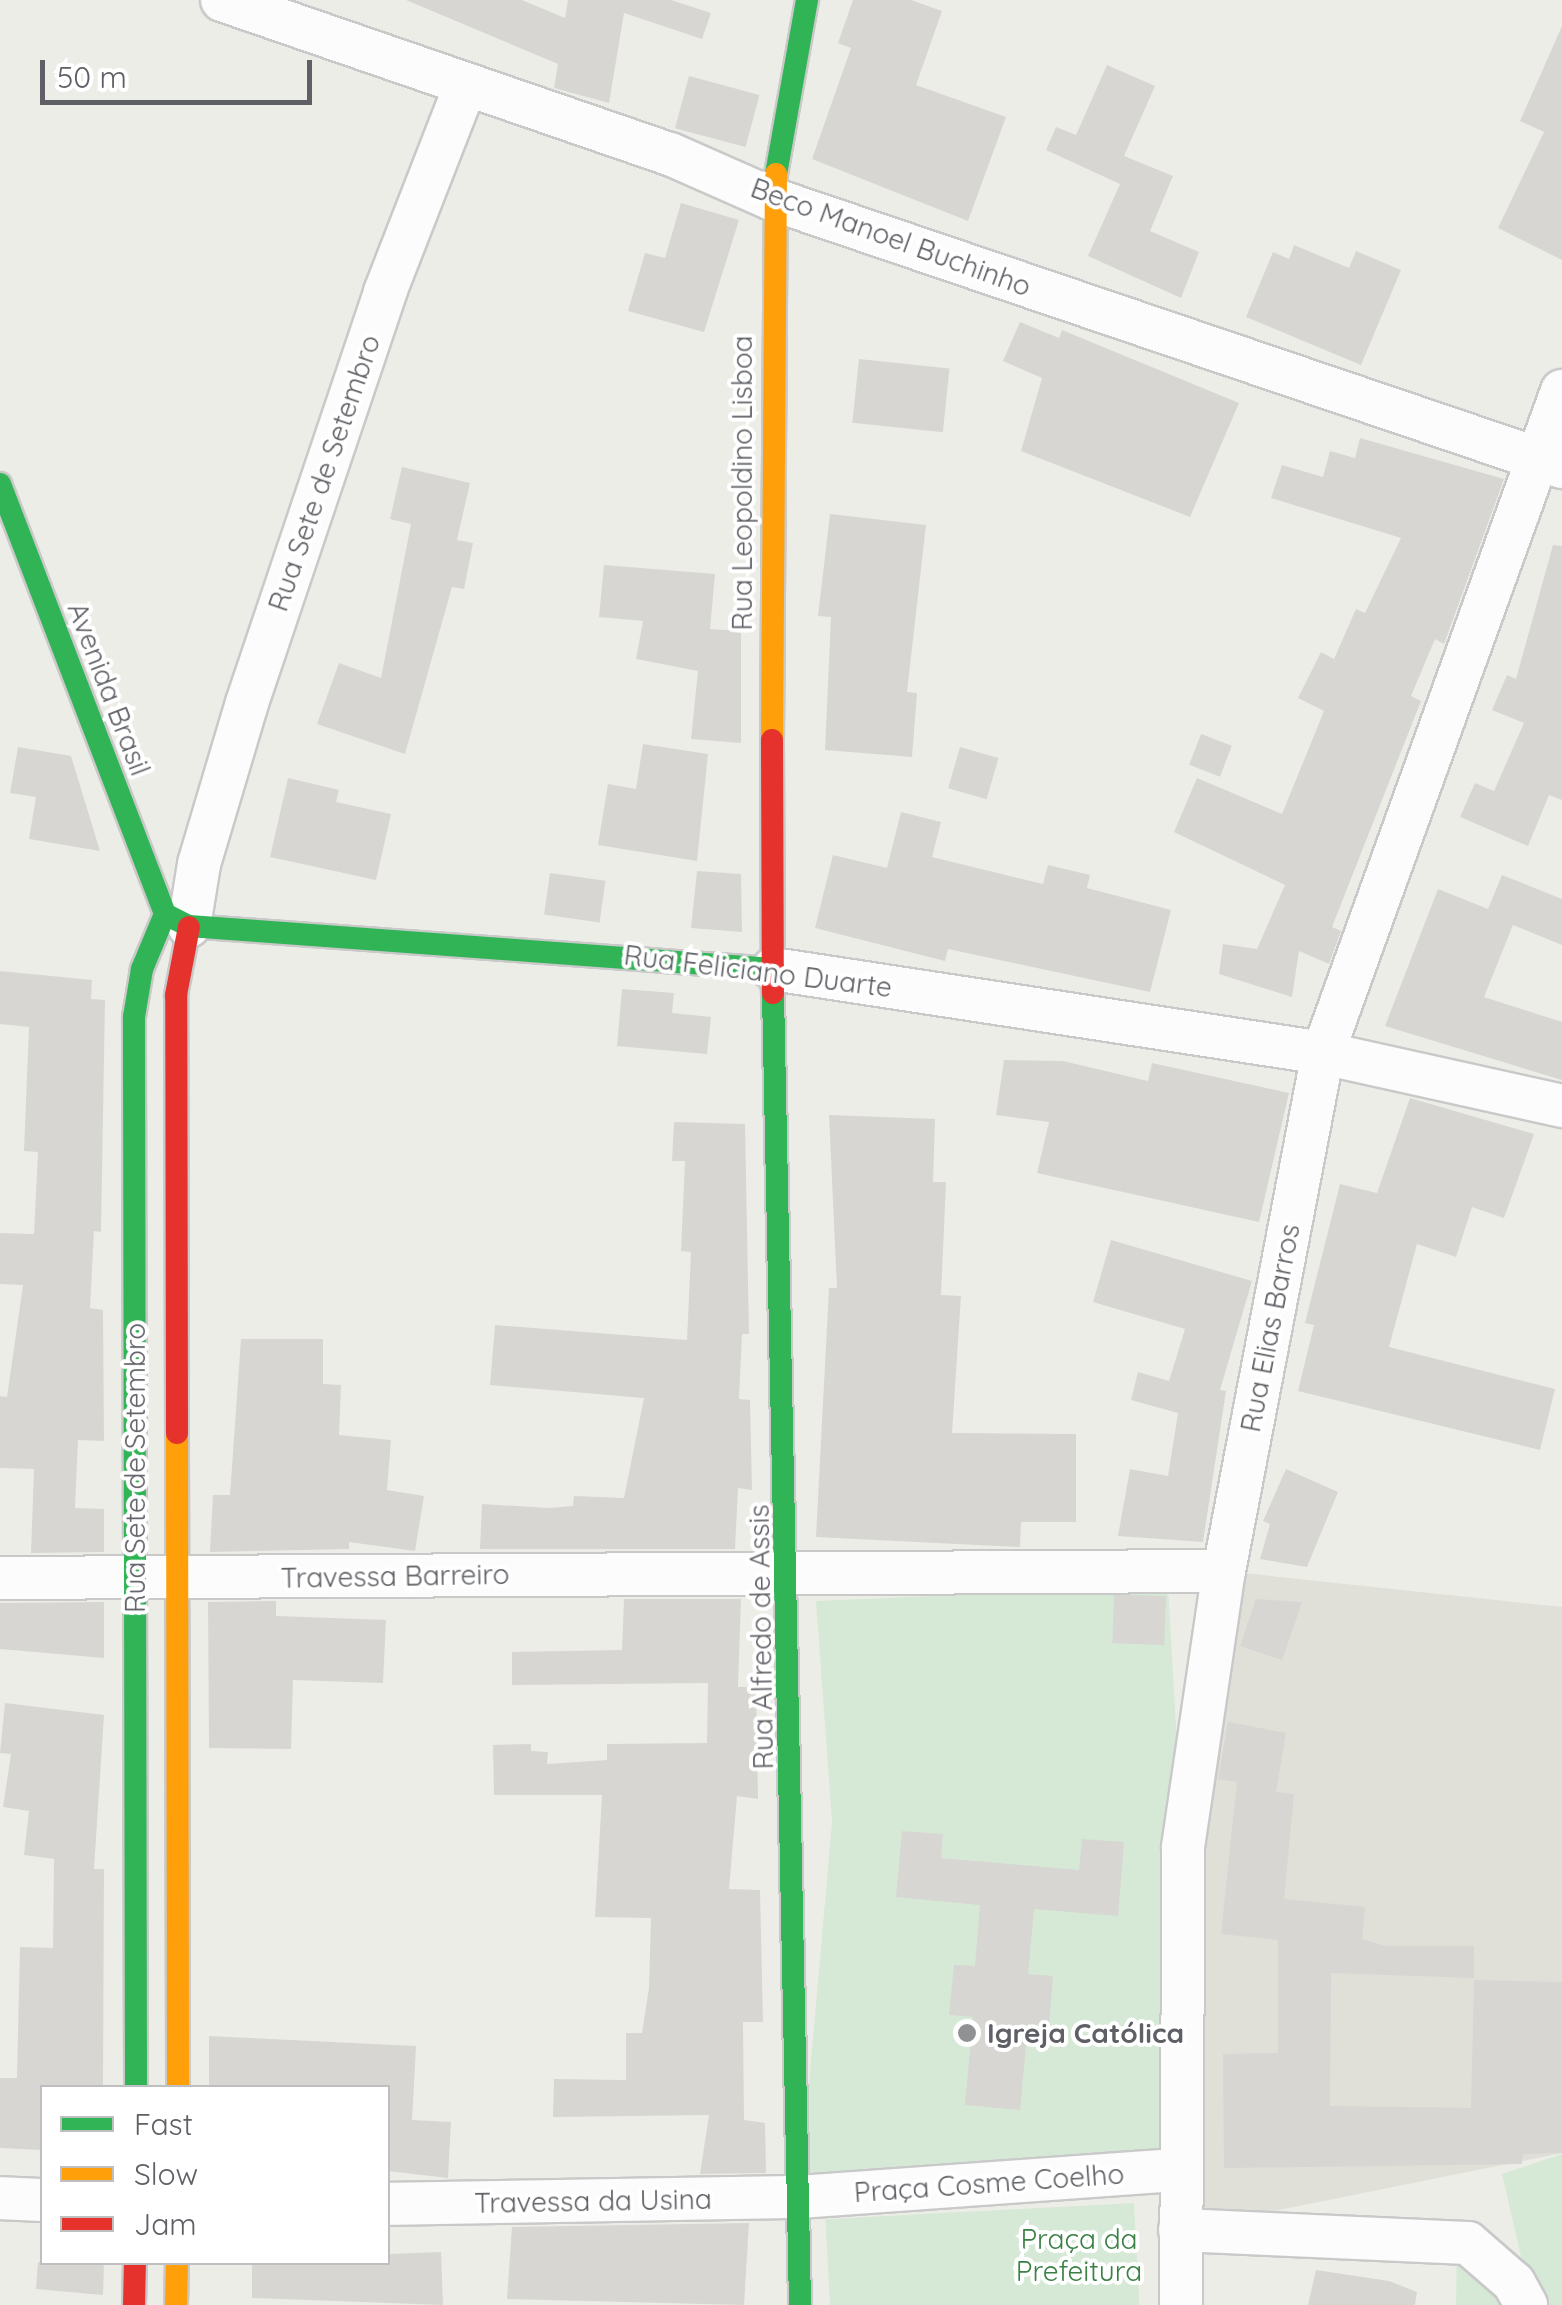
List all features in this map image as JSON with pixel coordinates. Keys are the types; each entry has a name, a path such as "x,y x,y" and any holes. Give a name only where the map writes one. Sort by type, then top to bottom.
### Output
{"street":[{"name":"Beco Manoel Buchinho","path":"222,0 465,87 670,154 772,199 1548,463"},
{"name":"Rua Leopoldino Lisboa","path":"773,969 772,199 808,0"},
{"name":"Rua Sete de Setembro","path":"178,2085 134,1017 142,969 177,920 199,864 385,292 465,87"},
{"name":"Rua Elias Barros","path":"1181,2305 1183,1847 1224,1571 1323,1053 1548,463 1562,391"},
{"name":"Avenida Brasil","path":"0,484 177,920"},
{"name":"Rua Sete de Setembro","path":"136,2085 177,920"},
{"name":"Rua Feliciano Duarte","path":"177,920 773,969 1323,1053"},
{"name":"Rua Alfredo de Assis","path":"773,969 790,1569 800,2305"},
{"path":"1323,1053 1562,1106"},
{"name":"Travessa Barreiro","path":"0,1578 155,1580 790,1569 1224,1571"},
{"name":"Praça Cosme Coelho","path":"799,2198 1179,2170"},
{"path":"0,2198 40,2200"},
{"name":"Travessa da Usina","path":"390,2204 799,2198"},
{"path":"1180,2230 1468,2243 1526,2305"},
{"path":"134,2305 135,2265"},
{"path":"176,2305 178,2265"}],"shaded area":[{"path":"1224,1571 1562,1607 1562,2153 1180,2230"}],"green space":[{"path":"1168,1586 1183,1847 1179,2170 799,2197 832,1822 816,1601"},
{"path":"1562,2154 1562,2305 1532,2305 1502,2174"},
{"name":"Praça da Prefeitura","path":"1134,2203 1139,2305 830,2305 825,2219"},
{"path":"1457,2241 1520,2305 1456,2305"}],"building":[{"path":"406,0 522,0 565,18 568,0 671,0 711,13 702,39 624,13 609,103 554,88 558,64"},
{"path":"853,0 911,0 942,11 916,85 1006,117 968,221 812,159 851,48 838,43"},
{"path":"1562,26 1562,260 1498,228 1544,132 1520,121"},
{"path":"1107,65 1155,86 1124,156 1173,176 1150,231 1199,252 1181,298 1088,256 1120,184 1046,150 1056,127 1076,135"},
{"path":"689,76 760,95 746,147 675,128"},
{"path":"681,203 739,220 704,332 628,311 645,253 665,258"},
{"path":"1294,245 1349,268 1356,251 1401,270 1361,365 1246,317 1273,252 1289,259"},
{"path":"1020,322 1059,338 1062,330 1239,403 1190,517 1021,451 1042,378 1003,361"},
{"path":"859,359 950,369 943,432 852,423"},
{"path":"1360,438 1504,479 1444,644 1435,639 1411,696 1421,701 1332,927 1341,931 1329,964 1299,951 1292,997 1219,974 1223,944 1257,949 1285,885 1174,832 1197,778 1282,814 1324,711 1298,698 1321,652 1334,659 1356,609 1365,613 1401,538 1271,498 1282,465 1323,477 1330,451 1355,458"},
{"path":"402,467 470,483 457,540 473,543 464,589 452,587 405,754 317,724 339,663 381,678 411,524 390,519"},
{"path":"830,514 926,525 907,692 917,693 912,757 825,750 831,617 818,616"},
{"path":"1553,545 1562,546 1562,800 1549,795 1528,846 1460,817 1475,783 1494,791 1524,723 1492,710 1507,675 1516,679"},
{"path":"604,565 715,574 710,629 741,631 741,743 691,739 698,671 636,659 643,621 599,617"},
{"path":"1201,734 1232,746 1220,777 1189,765"},
{"path":"643,744 708,754 697,861 598,845 608,784 636,789"},
{"path":"18,747 71,756 100,851 29,839 36,797 10,793"},
{"path":"960,747 998,758 987,799 948,788"},
{"path":"288,778 339,790 336,802 391,814 376,880 270,857"},
{"path":"901,812 941,822 932,857 1043,884 1048,865 1090,875 1087,888 1171,910 1150,992 948,949 945,961 815,928 833,855 887,868"},
{"path":"697,871 741,874 742,932 691,928"},
{"path":"550,873 605,881 600,922 544,915"},
{"path":"1502,875 1562,899 1562,945 1513,925 1484,997 1562,1022 1562,1080 1385,1026 1438,889 1488,909"},
{"path":"0,971 92,980 91,999 105,1000 101,1232 94,1231 90,1308 103,1310 104,1441 78,1440 75,1508 104,1509 104,1552 31,1553 34,1469 0,1468 0,1396 7,1397 23,1285 0,1284 0,1233 34,1234 38,1152 24,1151 29,1027 0,1024"},
{"path":"622,989 674,993 672,1013 711,1017 707,1054 617,1046"},
{"path":"1004,1060 1063,1061 1148,1081 1152,1063 1289,1093 1259,1222 1037,1173 1049,1122 996,1115"},
{"path":"1410,1098 1534,1134 1504,1218 1472,1207 1456,1257 1417,1244 1389,1347 1555,1389 1540,1450 1298,1391 1314,1325 1305,1323 1340,1184 1377,1193"},
{"path":"829,1115 935,1119 933,1182 946,1182 941,1295 961,1296 952,1433 1076,1434 1076,1522 1021,1522 1020,1547 816,1537 829,1288 837,1288"},
{"path":"674,1122 745,1124 749,1334 742,1334 739,1399 750,1400 752,1490 738,1488 735,1549 480,1549 482,1504 549,1508 573,1506 574,1496 624,1498 644,1398 490,1385 495,1325 687,1340 691,1252 681,1251 685,1161 672,1161"},
{"path":"1111,1240 1252,1281 1220,1390 1226,1391 1203,1542 1118,1536 1130,1469 1168,1476 1178,1413 1131,1400 1138,1372 1169,1381 1185,1329 1093,1302"},
{"path":"241,1339 323,1339 323,1384 341,1385 339,1435 391,1440 387,1490 424,1496 415,1551 349,1542 349,1549 210,1552 213,1495 230,1495"},
{"path":"1286,1469 1338,1492 1307,1567 1260,1559 1270,1524 1263,1521"},
{"path":"1114,1594 1166,1596 1164,1645 1112,1643"},
{"path":"624,1599 741,1599 738,1687 756,1687 758,1799 737,1796 729,1889 760,1890 763,2022 743,2022 744,2120 765,2123 766,2173 700,2174 709,2115 553,2117 554,2079 626,2080 626,2033 642,2033 649,1988 651,1918 595,1917 602,1795 494,1795 493,1745 531,1744 531,1751 548,1752 547,1764 607,1760 607,1744 707,1743 708,1683 512,1685 512,1652 622,1650"},
{"path":"1256,1599 1302,1602 1282,1660 1240,1646"},
{"path":"276,1601 276,1616 386,1620 383,1683 293,1680 291,1749 209,1748 208,1602"},
{"path":"104,1602 104,1658 0,1649 0,1603"},
{"path":"5,1703 104,1715 94,1869 104,1869 103,2085 40,2085 40,2150 0,2148 0,2078 17,2078 20,1947 53,1948 54,1859 24,1855 29,1811 3,1807 11,1754 0,1753"},
{"path":"1228,1722 1286,1733 1276,1792 1294,1794 1284,1899 1365,1907 1362,1939 1385,1946 1474,1946 1474,1978 1331,1973 1330,2106 1471,2108 1474,1980 1562,1982 1562,2153 1523,2154 1522,2164 1224,2168 1223,2054 1278,2053 1278,1940 1221,1934 1237,1782 1218,1779"},
{"path":"902,1831 943,1834 941,1858 1079,1870 1082,1839 1124,1842 1118,1916 1034,1909 1028,1974 1053,1976 1049,2026 1028,2024 1020,2110 965,2105 973,2017 949,2015 954,1965 975,1966 980,1905 896,1897"},
{"path":"209,2036 416,2046 412,2120 451,2122 448,2178 390,2171 390,2085 209,2085"},
{"path":"749,2223 744,2305 507,2299 512,2227"},
{"path":"441,2252 443,2305 252,2298 252,2265 390,2265 390,2254"},
{"path":"38,2262 104,2265 103,2295 36,2289"},
{"path":"1316,2270 1389,2281 1417,2292 1415,2305 1308,2305"}],"traffic: fast":[{"path":"776,174 807,0"},
{"path":"0,484 165,914"},
{"path":"165,914 189,926 773,969"},
{"path":"136,2085 134,1017 142,969 165,914"},
{"path":"773,993 800,2305"}],"traffic: slow":[{"path":"772,740 776,174"},
{"path":"177,1433 178,2085"},
{"path":"176,2305 177,2265"}],"traffic: jam":[{"path":"772,740 773,993"},
{"path":"177,1433 176,995 189,927"},
{"path":"134,2305 135,2265"}],"place":[{"name":"Igreja Católica","path":"967,2033"}]}
